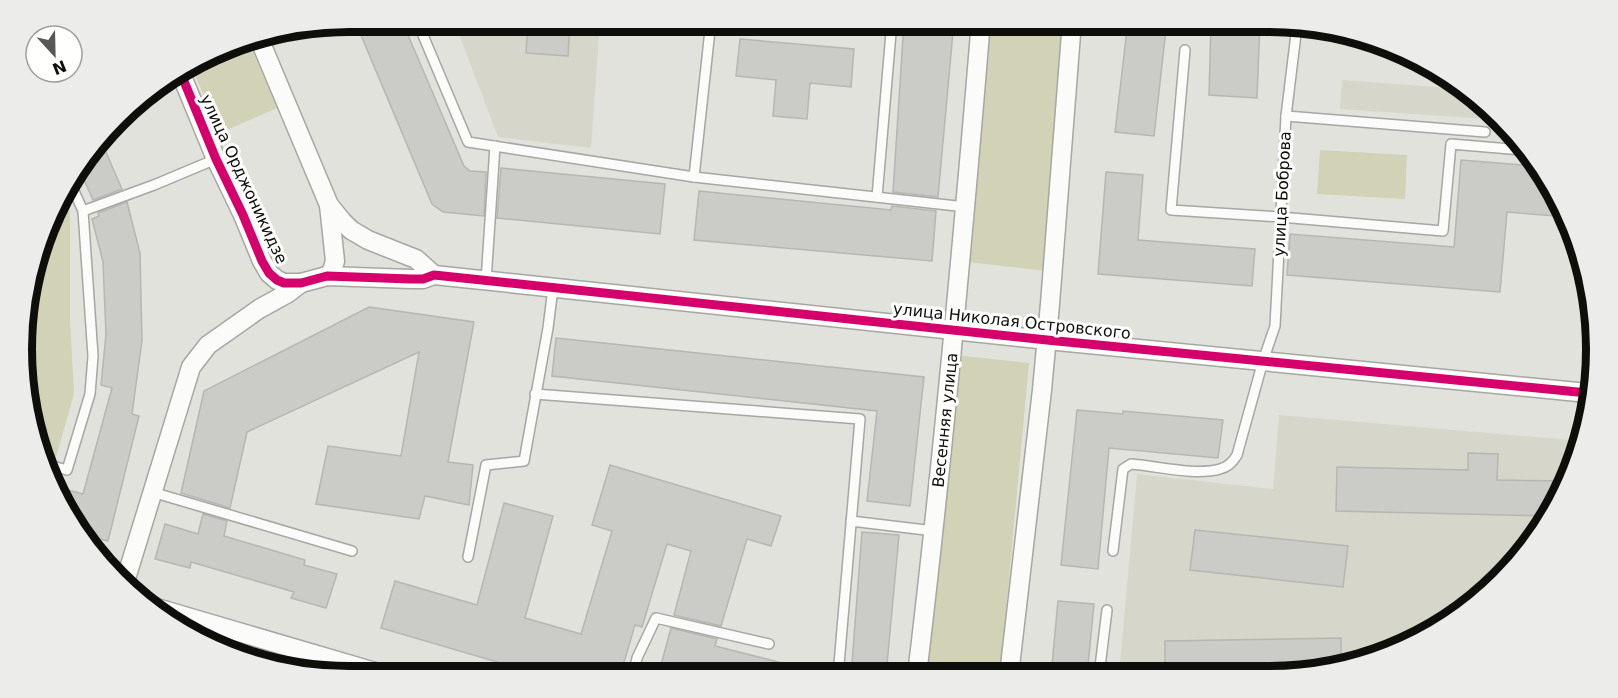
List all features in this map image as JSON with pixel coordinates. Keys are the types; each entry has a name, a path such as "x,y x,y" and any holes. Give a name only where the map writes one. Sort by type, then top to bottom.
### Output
{"street":[{"name":"Весенняя улица","path":"918,666 954,330 980,32"},
{"path":"1010,666 1047,340 1071,32"},
{"path":"261,44 328,206 335,261 332,271 327,276"},
{"name":"улица Орджоникидзе","path":"183,79 262,261 269,273 277,280 284,283 301,283 327,276 423,279 434,275"},
{"path":"328,206 351,230 368,240 416,259 434,275"},
{"name":"улица Николая Островского","path":"434,275 1047,340 1584,393"},
{"path":"127,576 191,367 208,345 221,335 301,283"},
{"path":"172,613 355,666"}],"lane":[{"path":"422,32 468,142 694,177 966,207"},
{"path":"694,177 710,32"},
{"path":"877,197 891,32"},
{"name":"улица Боброва","path":"1113,551 1123,469 1131,464 1197,471 1220,469 1231,464 1238,455 1263,361 1275,326 1286,116 1296,33"},
{"path":"1185,50 1171,210 1443,231 1451,144 1516,149"},
{"path":"1286,116 1485,132"},
{"path":"486,281 495,146"},
{"path":"83,211 216,159"},
{"path":"54,466 67,470 90,394 93,356 83,211 74,190"},
{"path":"468,557 486,465 524,461 553,288"},
{"path":"535,394 860,419 839,666"},
{"path":"152,492 351,551"},
{"path":"851,521 934,531"},
{"path":"1100,666 1107,610"},
{"path":"635,666 656,618 768,644"}],"shaded area":[{"path":"458,32 599,32 591,148 498,137"},
{"path":"1342,80 1449,88 1488,119 1488,119 1340,109"},
{"path":"1279,415 1573,440 1562,471 1544,508 1508,558 1494,574 1462,601 1409,634 1371,650 1310,664 1120,666 1137,474 1273,489"}],"green space":[{"path":"987,32 1065,32 1045,271 968,262"},
{"path":"251,47 277,108 220,133 194,72"},
{"path":"1320,150 1407,155 1405,199 1317,194"},
{"path":"67,204 70,212 70,319 74,394 56,457 50,455 48,451 34,390 32,328 42,267"},
{"path":"946,354 1029,363 1001,666 919,666"}],"building":[{"path":"360,32 407,32 464,166 470,171 486,172 484,216 443,212 432,204"},
{"path":"527,32 569,32 568,56 526,53"},
{"path":"903,32 953,32 938,197 893,192"},
{"path":"1127,32 1166,32 1154,136 1115,132"},
{"path":"1211,32 1260,32 1257,98 1209,95"},
{"path":"740,39 854,49 851,87 810,83 807,119 773,116 776,80 736,76"},
{"path":"104,148 122,189 93,200 83,177"},
{"path":"1461,160 1528,165 1557,216 1507,212 1500,292 1287,275 1290,234 1454,247"},
{"path":"501,168 665,184 660,234 497,218"},
{"path":"1106,172 1143,175 1138,240 1255,249 1252,286 1098,274"},
{"path":"699,191 891,210 892,206 936,211 932,261 694,240"},
{"path":"127,202 140,253 142,340 132,414 139,416 108,541 94,538 64,489 83,494 112,388 101,385 106,334 103,262 92,219 99,216 98,213"},
{"path":"369,307 474,322 448,462 473,465 469,505 425,496 419,519 316,504 328,446 401,456 419,352 247,432 230,508 181,493 204,391"},
{"path":"556,338 924,377 910,506 867,501 877,411 552,376"},
{"path":"1077,410 1123,414 1123,411 1223,420 1218,458 1109,448 1098,569 1061,565"},
{"path":"1468,453 1498,454 1497,480 1558,481 1539,516 1336,511 1337,467 1468,470"},
{"path":"610,465 781,516 771,546 747,539 721,626 674,615 691,551 667,544 642,627 635,625 623,666 511,666 381,628 395,581 477,605 504,503 553,516 525,618 581,634 612,531 592,525"},
{"path":"203,514 227,521 224,536 305,560 304,565 337,574 326,608 291,598 294,592 191,562 190,568 155,559 165,524 198,534"},
{"path":"1195,530 1348,546 1343,587 1190,570"},
{"path":"862,532 899,535 887,666 852,666"},
{"path":"1058,601 1094,604 1088,666 1052,666"},
{"path":"671,628 717,639 715,646 794,666 661,666"},
{"path":"1341,638 1341,658 1290,666 1165,666 1165,641"}],"cycle path":[{"path":"183,79 262,261 269,273 284,283 301,283 327,276 423,279 434,275 1047,340 1584,393"}]}
